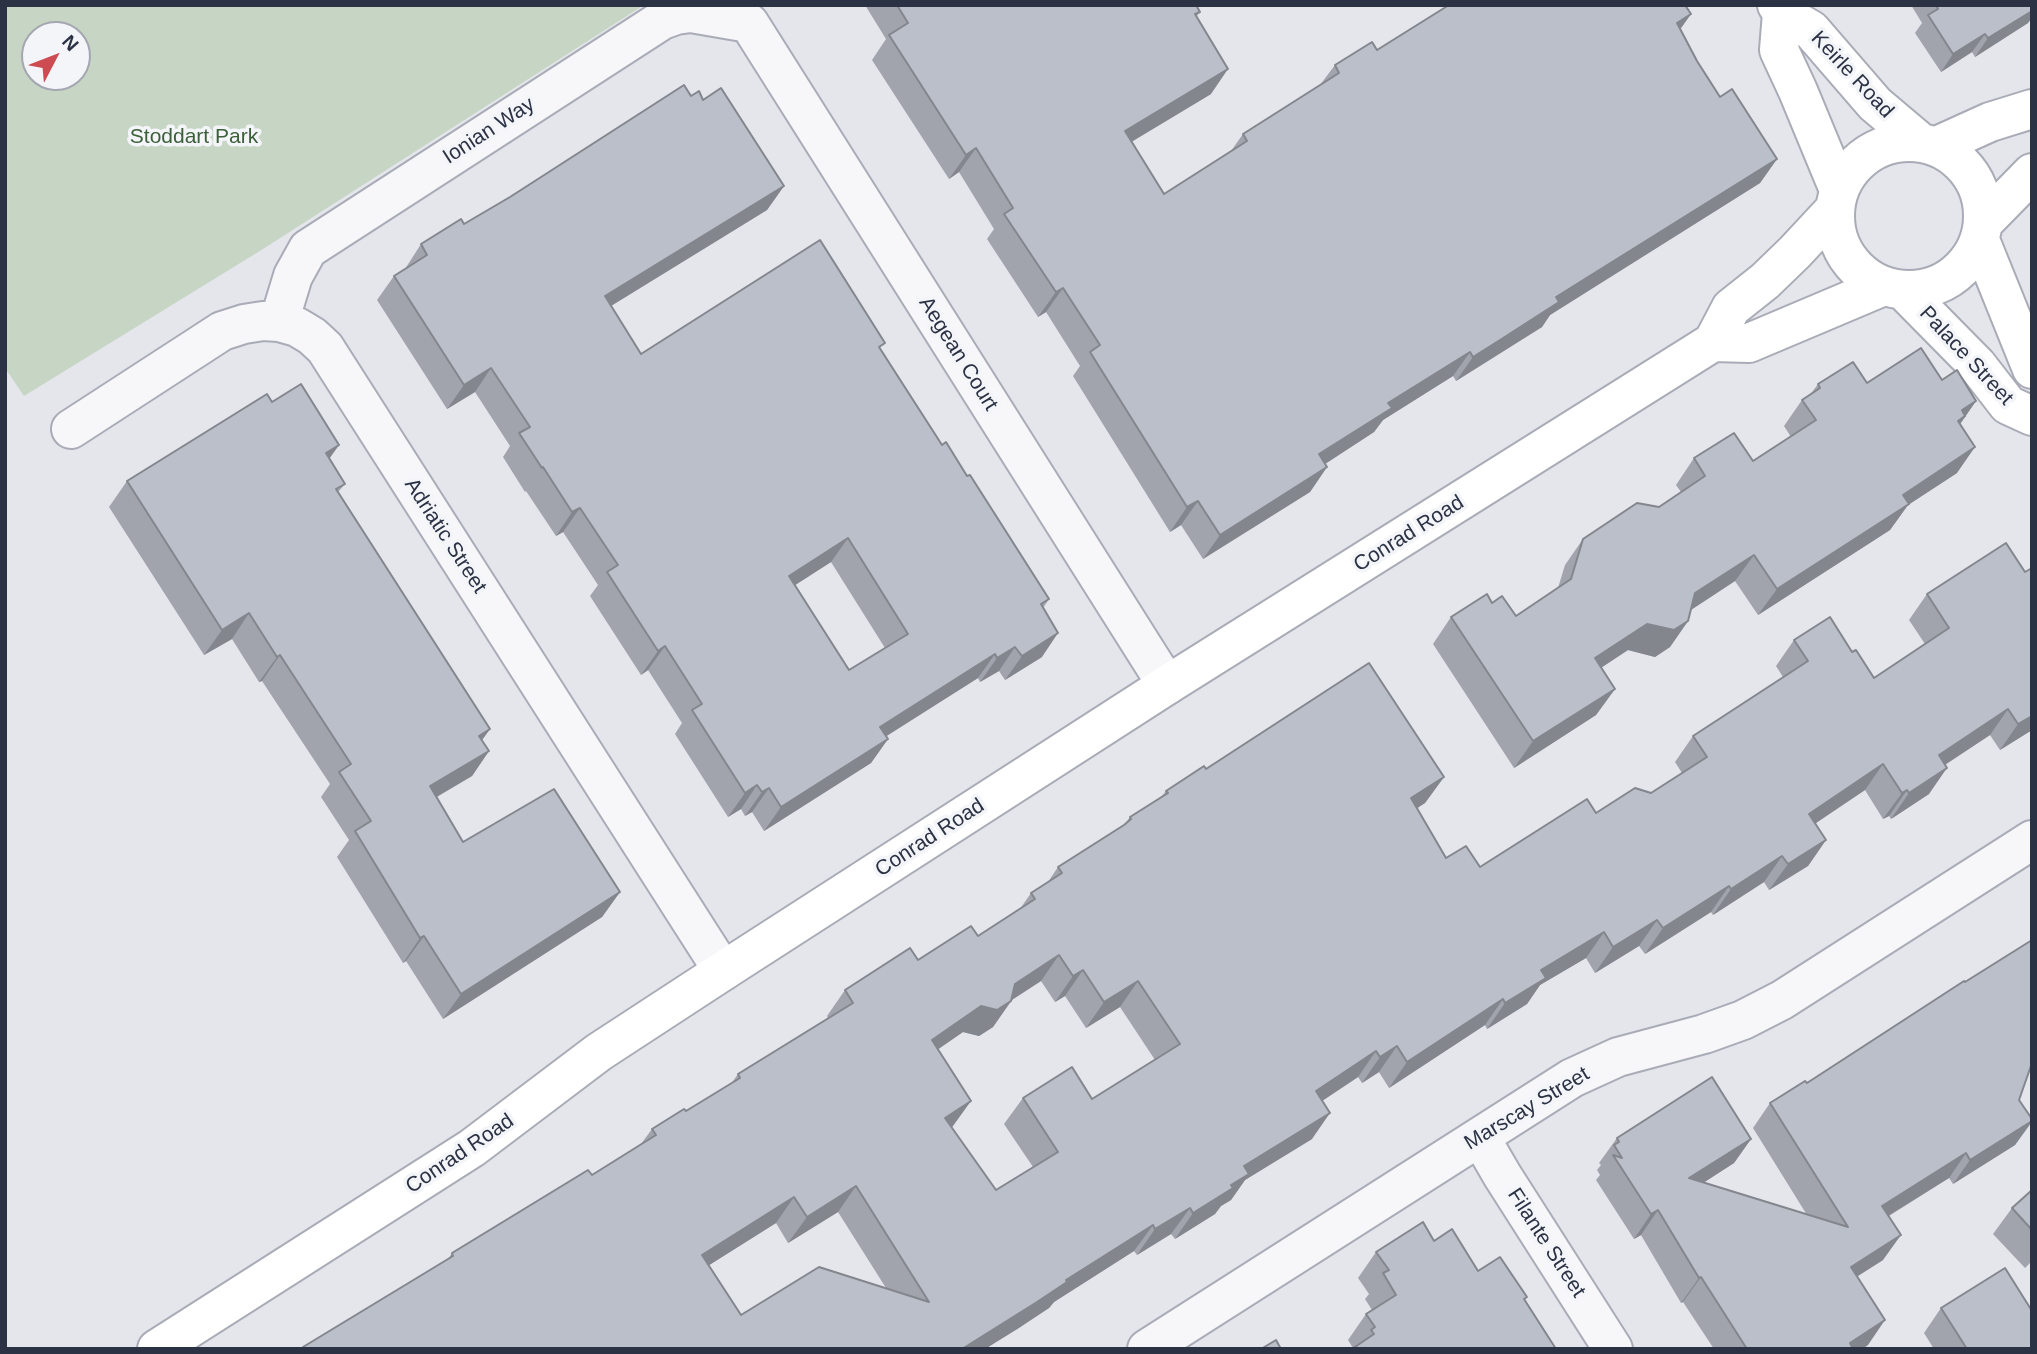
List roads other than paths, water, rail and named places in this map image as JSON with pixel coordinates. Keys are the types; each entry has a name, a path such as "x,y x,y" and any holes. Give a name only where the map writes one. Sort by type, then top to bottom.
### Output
{"street":[{"name":"Keirle Road","path":"1779,9 1811,30 1875,104 1928,144"},
{"name":"Keirle Road","path":"1779,9 1779,50 1798,91 1837,200"},
{"name":"Ionian Way","path":"279,322 293,276 308,249 662,20 691,13 751,14"},
{"name":"Aegean Court","path":"751,14 1167,685"},
{"path":"1928,144 2032,109"},
{"path":"1982,231 1983,203 1977,185 1967,169 1953,155 1928,144 1899,142 1880,147 1862,158 1848,172 1837,200 1836,228 1842,247 1852,264 1867,277 1893,288 1923,289 1942,283 1958,272 1971,257 1982,231 2032,173"},
{"name":"Conrad Road","path":"157,1349 472,1148 599,1052 723,971 1167,685 1713,342 1731,308 1796,252 1837,200"},
{"name":"Palace Street","path":"1982,231 2032,369"},
{"path":"1713,342 1749,343 1893,288"},
{"name":"Palace Street","path":"1893,288 1977,365 2008,405 2032,416"},
{"name":"Adriatic Street","path":"71,429 222,331 263,321 297,327 312,336 325,348 723,971"},
{"name":"Marscay Street","path":"1147,1349 1572,1078 1618,1057 1717,1030 1782,1000 2032,840"},
{"name":"Filante Street","path":"1480,1137 1613,1349"}],"park label":[{"name":"Stoddart Park","path":"194,137"}]}
